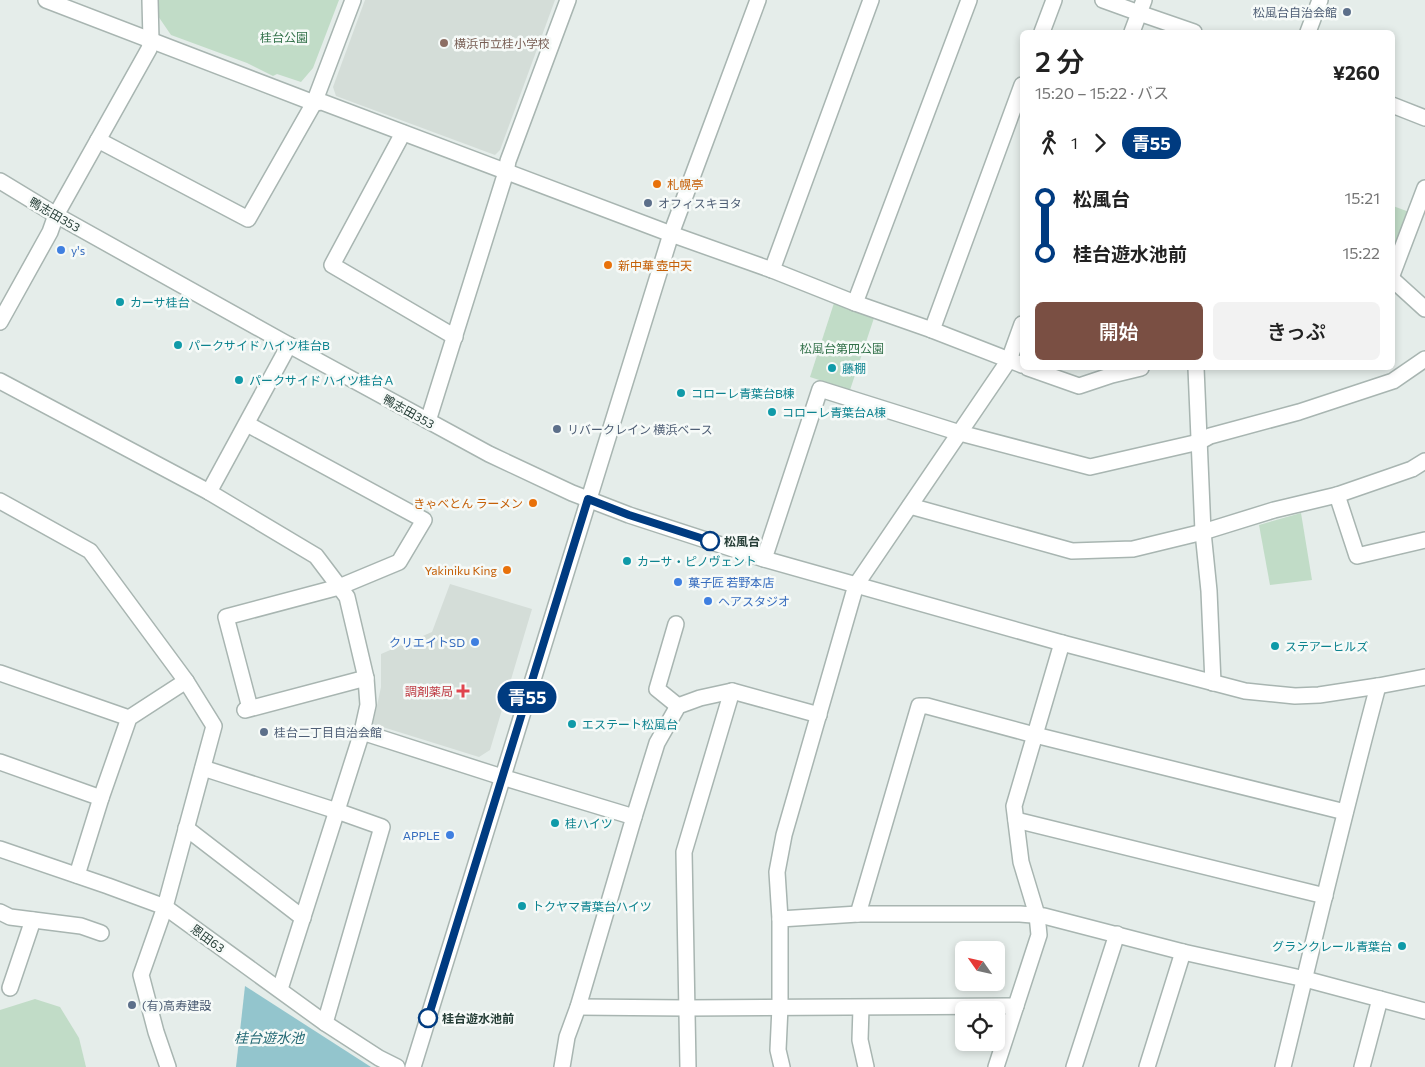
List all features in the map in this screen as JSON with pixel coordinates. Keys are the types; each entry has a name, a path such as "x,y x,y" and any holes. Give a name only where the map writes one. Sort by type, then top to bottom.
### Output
{"street":[{"path":"46,0 314,103 322,102 1016,363"},
{"path":"0,322 50,232 56,215 149,49 151,40 150,0"},
{"path":"98,140 248,219 314,103 353,0"},
{"path":"428,421 511,152 568,0"},
{"path":"413,1067 671,234 758,0"},
{"path":"772,270 872,0"},
{"path":"855,303 968,0"},
{"path":"1043,30 1054,0"},
{"path":"1103,0 1141,7 1190,30"},
{"path":"1309,30 1320,0"},
{"path":"1133,30 1141,7"},
{"path":"932,330 1020,90"},
{"path":"1395,106 1425,118"},
{"path":"403,133 332,265 455,336"},
{"name":"鴨志田353","path":"0,180 56,215 489,454 588,499 629,515 764,559 1062,643 1245,690 1295,696 1319,695 1425,677"},
{"path":"1395,267 1425,188"},
{"path":"1395,283 1425,309"},
{"path":"782,1067 778,1050 780,918 778,872 784,835 856,585 960,433 1016,363 1020,337"},
{"path":"209,492 289,345"},
{"path":"764,559 820,389 960,433 1090,467 1199,442 1210,436 1300,412 1393,380 1425,360"},
{"path":"1034,370 1079,386 1111,371"},
{"path":"1196,370 1203,532 1209,591 1213,683"},
{"path":"0,382 209,492 316,556 347,597 366,678 368,705 362,732 280,990"},
{"path":"246,424 424,520 399,562 339,587 226,617 247,709 366,678"},
{"path":"910,506 1072,551 1133,549 1203,532 1274,510 1337,495 1412,469 1425,461"},
{"path":"1337,495 1357,556 1425,540"},
{"path":"0,501 90,551 216,721 166,907 142,974 156,1032 168,1067"},
{"path":"676,624 657,690 678,706"},
{"path":"996,1067 1039,935 1037,916 1020,862 1014,806 1062,643"},
{"path":"0,673 129,718"},
{"path":"77,875 129,718 186,681"},
{"path":"1282,1067 1378,686"},
{"path":"562,1067 567,1037 578,1007 657,743 678,706 700,698 732,691 819,715"},
{"path":"688,1067 684,852 732,691"},
{"path":"858,914 919,706 927,706 1345,812"},
{"path":"362,732 634,817"},
{"path":"0,762 101,798"},
{"path":"203,768 382,827 325,1023"},
{"path":"1016,820 1325,896"},
{"path":"186,828 303,918"},
{"name":"恩田63","path":"0,849 166,907 325,1023 379,1058 397,1067"},
{"path":"0,912 10,917 81,926 101,934"},
{"path":"780,918 858,914 1020,914 1044,916 1183,952 1304,979 1425,1011"},
{"path":"10,988 33,920"},
{"path":"1074,1067 1117,934"},
{"path":"1147,1067 1183,952"},
{"path":"1362,1067 1380,999"},
{"path":"578,1007 861,1008 1016,1006"},
{"path":"861,1008 860,1040 866,1067"}],"shaded area":[{"name":"横浜市立桂小学校","path":"365,0 555,0 500,150 495,155 336,96 333,87"},
{"path":"450,584 532,609 490,750 479,757 373,724 381,687 381,654 432,632"}],"green space":[{"name":"桂台公園","path":"158,0 339,0 313,68 301,82 277,74 273,76 247,63 171,35 158,16"},
{"path":"1395,207 1412,213 1395,268"},
{"name":"松風台第四公園","path":"834,303 874,318 850,390 810,377"},
{"path":"1301,513 1312,580 1270,585 1259,525"},
{"path":"35,999 60,1007 79,1038 86,1067 0,1067 0,1010"}],"water":[{"name":"桂台遊水池","path":"245,986 371,1067 236,1067"}],"bus line":[{"name":"青55","path":"428,1018 588,499 629,515 710,541"}],"place":[{"name":"松風台自治会館","path":"1347,12"},
{"name":"横浜市立桂小学校","path":"444,43"},
{"name":"札幌亭","path":"657,184"},
{"name":"オフィスキヨタ","path":"648,203"},
{"name":"y's","path":"61,250"},
{"name":"新中華 壺中天","path":"608,265"},
{"name":"カーサ桂台","path":"120,302"},
{"name":"パークサイド ハイツ桂台B","path":"178,345"},
{"name":"藤棚","path":"832,368"},
{"name":"パークサイド ハイツ桂台Ａ","path":"239,380"},
{"name":"コローレ青葉台B棟","path":"681,393"},
{"name":"コローレ青葉台A棟","path":"772,412"},
{"name":"リバークレイン 横浜ベース","path":"557,429"},
{"name":"きゃべとん ラーメン","path":"533,503"},
{"name":"松風台","path":"710,541"},
{"name":"カーサ・ピノヴェント","path":"627,561"},
{"name":"Yakiniku King","path":"507,570"},
{"name":"菓子匠 若野本店","path":"678,582"},
{"name":"ヘアスタジオ","path":"708,601"},
{"name":"クリエイトSD","path":"475,642"},
{"name":"ステアーヒルズ","path":"1275,646"},
{"name":"調剤薬局","path":"463,691"},
{"name":"エステート松風台","path":"572,724"},
{"name":"桂台二丁目自治会館","path":"264,732"},
{"name":"桂ハイツ","path":"555,823"},
{"name":"APPLE","path":"450,835"},
{"name":"トクヤマ青葉台ハイツ","path":"522,906"},
{"name":"グランクレール青葉台","path":"1402,946"},
{"name":"(有)高寿建設","path":"132,1005"},
{"name":"桂台遊水池前","path":"428,1018"}]}
